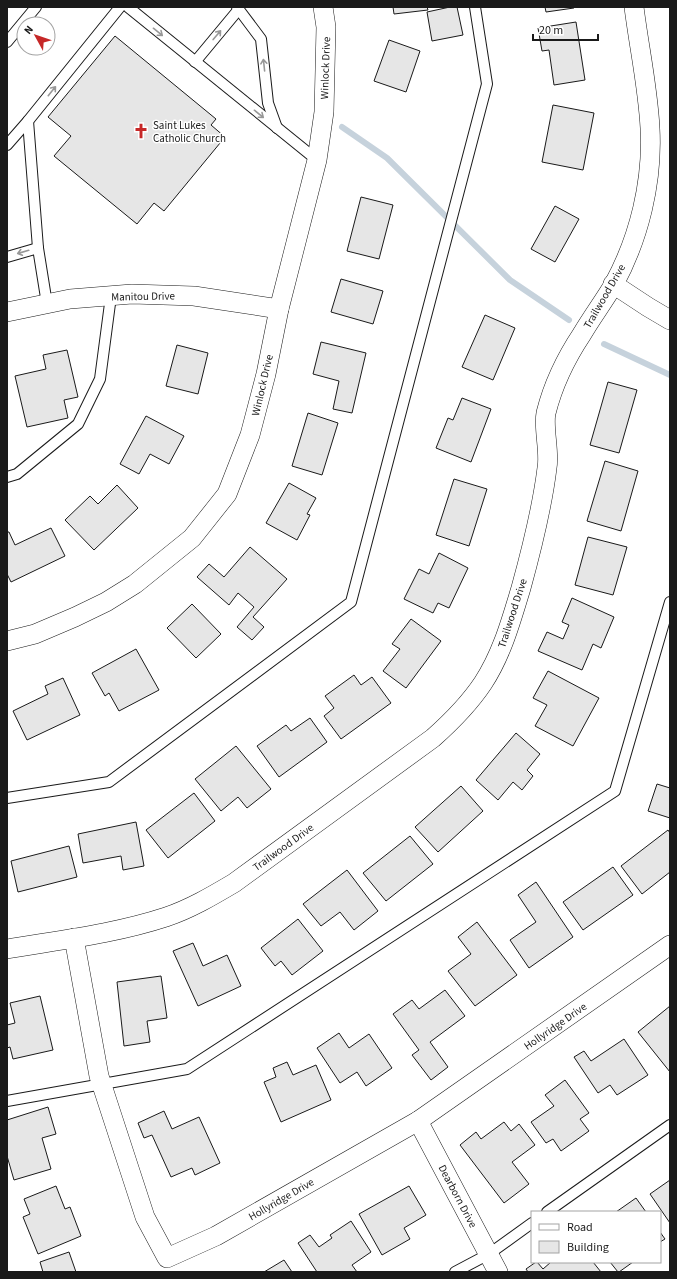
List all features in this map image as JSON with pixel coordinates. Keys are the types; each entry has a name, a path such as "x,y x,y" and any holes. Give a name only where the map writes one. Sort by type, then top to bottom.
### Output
{"street":[{"name":"Winlock Drive","path":"7,641 35,634 75,617 106,602 135,584 192,538 227,494 250,435 266,374 279,309 317,160 324,112 326,27 324,7"},
{"name":"Trailwood Drive","path":"7,949 116,931 167,917 201,902 234,884 432,738 449,724 483,683 507,635 533,544 545,489 548,463 546,415 557,382 576,343 614,284 630,249 640,220 650,160 650,129 634,7"},
{"path":"614,284 670,320"},
{"name":"Manitou Drive","path":"7,312 70,299 132,294 194,296 279,309"},
{"name":"Hollyridge Drive","path":"74,938 99,1076 145,1217 167,1258 216,1236 418,1121 670,946"},
{"name":"Dearborn Drive","path":"418,1121 498,1272"}],"lane":[{"path":"7,42 36,7"},
{"path":"7,145 28,122 120,7"},
{"path":"128,7 194,62 317,160"},
{"path":"7,798 109,782 351,602 487,84 475,7"},
{"path":"194,62 238,8 261,39 268,103 278,130"},
{"path":"28,122 38,248 47,304"},
{"path":"7,257 38,248"},
{"path":"7,477 17,474 78,424 100,379 111,296"},
{"path":"7,1101 187,1069 615,791 670,602"},
{"path":"549,1211 670,1124"},
{"path":"455,1272 489,1254 531,1224"}],"building":[{"path":"393,7 427,7 428,10 394,14"},
{"path":"457,7 463,35 432,41 427,12"},
{"path":"545,7 574,7 574,8 546,12"},
{"path":"576,22 585,80 554,85 549,50 542,51 538,28"},
{"name":"Saint Lukes Catholic Church","path":"115,36 216,119 211,125 225,137 164,211 154,203 137,224 54,156 71,136 48,117"},
{"path":"389,40 420,51 406,92 374,81"},
{"path":"553,105 594,113 583,170 542,162"},
{"path":"361,197 393,205 379,259 347,251"},
{"path":"555,206 579,219 555,262 531,249"},
{"path":"341,279 383,291 373,324 331,312"},
{"path":"485,315 515,328 493,380 462,367"},
{"path":"321,342 366,353 352,413 333,409 339,381 313,374"},
{"path":"177,345 208,353 198,394 166,386"},
{"path":"67,350 78,397 64,400 68,418 27,427 15,376 46,369 43,355"},
{"path":"608,382 637,390 619,453 590,445"},
{"path":"462,398 491,409 471,462 436,448 448,418 453,420"},
{"path":"308,413 338,423 322,475 292,466"},
{"path":"146,416 184,436 169,464 150,454 139,474 120,464"},
{"path":"605,461 638,471 621,531 587,521"},
{"path":"454,479 487,489 469,546 436,535"},
{"path":"289,483 316,498 307,514 310,515 297,540 266,523"},
{"path":"117,485 138,508 94,550 65,520 90,496 98,504"},
{"path":"51,528 65,556 11,582 7,574 7,532 9,532 15,545"},
{"path":"588,537 627,547 613,595 575,585"},
{"path":"250,547 287,579 253,617 264,627 252,640 237,627 254,607 238,593 229,605 197,577 209,564 224,577"},
{"path":"439,553 468,568 449,608 438,603 433,613 404,599 419,569 429,574"},
{"path":"572,598 614,617 601,648 593,644 582,670 538,651 547,632 563,639 569,625 562,622"},
{"path":"192,604 221,634 196,658 167,628"},
{"path":"411,619 441,641 406,688 383,671 400,649 392,644"},
{"path":"136,649 159,690 119,711 109,693 105,696 92,673"},
{"path":"548,671 599,698 573,746 535,726 547,705 533,698"},
{"path":"354,675 361,685 372,677 391,703 341,739 324,716 334,708 325,696"},
{"path":"63,678 80,715 27,740 13,711 48,694 45,686"},
{"path":"310,718 327,742 279,777 257,746 286,725 291,731"},
{"path":"516,733 540,754 527,770 533,776 522,790 513,782 498,800 476,780"},
{"path":"236,746 271,789 247,808 238,797 221,811 195,779"},
{"path":"657,784 670,788 670,818 648,811"},
{"path":"461,786 483,811 438,852 415,827"},
{"path":"194,793 215,821 168,858 146,830"},
{"path":"136,822 144,866 123,870 121,856 83,863 78,834"},
{"path":"668,830 670,833 670,872 642,894 621,866"},
{"path":"410,836 433,864 386,901 363,873"},
{"path":"69,846 77,877 18,892 11,861"},
{"path":"613,867 633,895 583,930 563,902"},
{"path":"347,870 378,911 354,930 340,912 321,926 303,904"},
{"path":"536,882 573,937 529,968 510,940 536,922 518,895"},
{"path":"298,919 323,951 292,975 281,961 275,966 261,948"},
{"path":"477,922 517,975 475,1006 448,971 471,954 458,937"},
{"path":"193,943 203,966 227,955 241,986 198,1006 173,951"},
{"path":"161,976 167,1018 147,1021 150,1042 124,1046 117,982"},
{"path":"445,990 465,1016 430,1042 448,1067 431,1080 412,1055 419,1050 393,1014 412,1000 419,1009"},
{"path":"40,996 53,1050 13,1059 10,1047 7,1048 7,1025 15,1023 10,1003"},
{"path":"670,1006 670,1072 638,1032"},
{"path":"339,1033 349,1048 369,1034 392,1068 366,1086 357,1072 340,1083 317,1048"},
{"path":"624,1039 648,1075 617,1095 610,1085 598,1093 574,1057 584,1051 591,1061"},
{"path":"287,1062 293,1075 316,1065 331,1100 281,1122 264,1082 276,1077 273,1068"},
{"path":"565,1080 589,1113 580,1119 589,1131 561,1151 553,1139 546,1143 531,1122 554,1106 545,1095"},
{"path":"48,1107 56,1134 42,1138 51,1169 14,1180 7,1156 7,1120"},
{"path":"164,1111 172,1129 199,1117 220,1163 195,1175 192,1168 171,1177 152,1135 144,1138 138,1123"},
{"path":"504,1122 511,1131 519,1124 535,1145 512,1162 529,1184 504,1203 460,1145 476,1132 481,1139"},
{"path":"670,1180 670,1223 650,1194"},
{"path":"56,1186 65,1209 70,1207 81,1236 38,1254 23,1217 30,1214 24,1199"},
{"path":"409,1186 426,1215 404,1228 410,1239 382,1255 359,1214"},
{"path":"636,1198 645,1211 617,1211"},
{"path":"351,1221 371,1252 352,1265 357,1272 317,1272 298,1243 310,1235 319,1247 332,1238 330,1235"},
{"path":"661,1233 665,1239 661,1241"},
{"path":"69,1252 76,1272 43,1272 40,1262"},
{"path":"284,1260 292,1272 264,1272"},
{"path":"535,1263 538,1263 543,1269 550,1263 594,1263 601,1272 528,1272 526,1269"},
{"path":"611,1263 632,1263 619,1272"}],"waterway":[{"path":"342,127 387,158 510,280 569,320"},
{"path":"604,344 670,375"}],"place":[{"name":"Saint Lukes Catholic Church","path":"141,131"}]}
